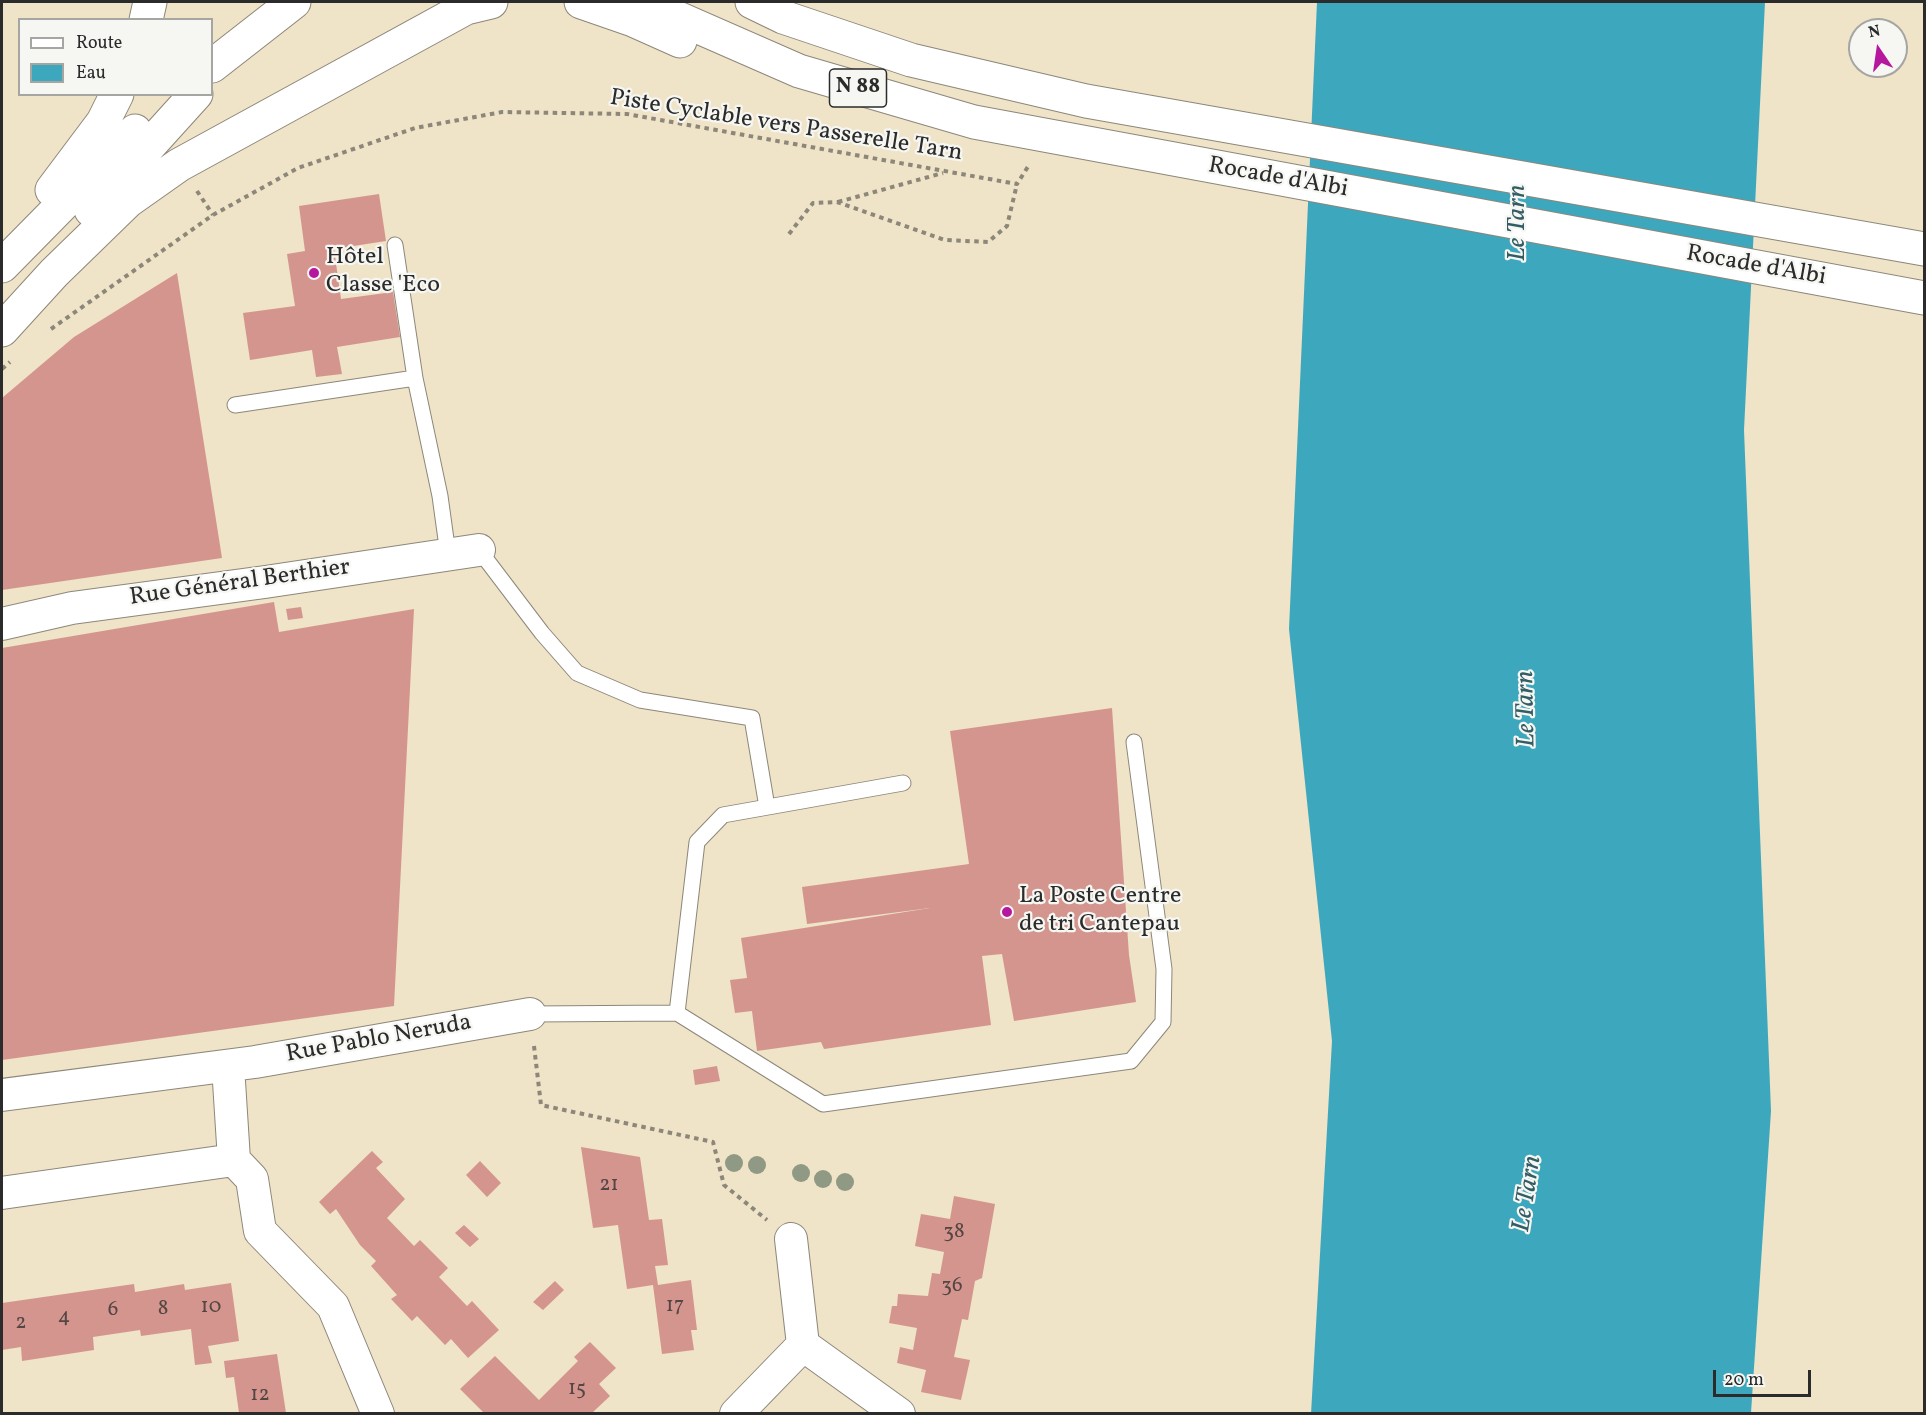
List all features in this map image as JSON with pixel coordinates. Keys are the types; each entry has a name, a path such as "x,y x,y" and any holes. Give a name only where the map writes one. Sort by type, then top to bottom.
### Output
{"highway":[{"path":"146,18 150,2"},
{"path":"213,65 294,2"},
{"path":"9,343 54,273 128,201 179,165 466,8 490,2"},
{"path":"581,2 633,20 771,81 858,104 974,122"},
{"name":"Rocade d'Albi","path":"648,2 671,15 799,71 974,122 1924,298"},
{"name":"Rocade d'Albi","path":"752,2 783,16 911,60 1086,101 1924,249"},
{"path":"213,75 243,40"},
{"path":"2,243 58,184 104,122 116,96"},
{"path":"2,266 143,123 175,96"},
{"path":"2,309 194,96"}],"street":[{"name":"Rue Général Berthier","path":"2,624 72,608 479,550"},
{"name":"Rue Pablo Neruda","path":"2,1095 228,1066 530,1014"},
{"path":"228,1066 234,1160 252,1179 260,1231 333,1306 378,1413"},
{"path":"2,1193 234,1160"},
{"path":"791,1239 803,1345 899,1413"},
{"path":"736,1413 803,1345"}],"lane":[{"path":"395,244 415,378 440,496 448,554"},
{"path":"235,405 415,378"},
{"path":"479,550 542,633 577,673 640,700 752,718 767,807"},
{"path":"530,1014 677,1013 823,1104 1131,1061 1163,1022 1164,969 1134,742"},
{"path":"677,1013 696,842 723,815 903,783"}],"path":[{"name":"Piste Cyclable vers Passerelle Tarn","path":"51,329 213,215 298,168 415,128 502,112 627,114 1017,184"},
{"path":"837,202 945,240 988,242 1007,226 1017,184 1032,161"},
{"path":"789,234 813,203 837,202 946,172"},
{"path":"2,369 9,343"},
{"path":"530,1014 541,1105 713,1142 724,1185 791,1239"}],"water":[{"name":"Le Tarn","path":"1317,2 1765,2 1744,430 1771,1111 1751,1413 1311,1414 1332,1041 1289,629"}],"building":[{"name":"Hôtel Classe 'Eco","path":"379,194 386,241 334,249 341,299 393,292 400,337 337,347 342,374 316,377 312,350 250,360 243,313 295,306 287,254 305,251 299,206"},
{"path":"177,273 222,558 2,590 2,398 74,337"},
{"path":"274,602 279,632 414,609 394,1006 2,1060 2,648"},
{"path":"301,607 303,618 288,620 286,609"},
{"name":"La Poste Centre de tri Cantepau","path":"1112,708 1129,955 1136,1002 1014,1021 1002,954 982,956 991,1025 824,1049 821,1042 757,1051 752,1011 735,1013 730,980 747,978 741,938 930,908 807,924 802,887 969,864 950,731"},
{"path":"717,1066 720,1081 695,1085 693,1070"},
{"path":"581,1147 640,1157 649,1220 662,1219 668,1265 655,1266 658,1285 691,1280 697,1330 691,1330 694,1350 662,1354 653,1285 627,1289 618,1225 593,1228"},
{"path":"372,1151 383,1162 376,1168 405,1199 387,1218 414,1246 420,1240 448,1268 439,1277 467,1306 472,1301 499,1330 468,1358 451,1339 445,1345 417,1316 412,1321 391,1299 397,1295 371,1266 376,1261 360,1245 336,1209 330,1214 319,1202"},
{"path":"480,1161 501,1183 487,1197 466,1175"},
{"path":"954,1196 995,1204 982,1278 975,1281 968,1320 962,1319 954,1357 970,1360 961,1400 921,1392 926,1370 897,1363 900,1347 913,1350 917,1328 889,1323 892,1306 897,1306 898,1294 928,1296 932,1273 940,1274 944,1252 915,1246 921,1214 950,1219"},
{"path":"464,1225 479,1239 470,1247 455,1233"},
{"path":"555,1281 564,1290 543,1310 533,1302"},
{"path":"231,1283 239,1341 208,1346 212,1363 195,1365 191,1329 141,1336 140,1330 93,1337 94,1350 22,1361 21,1347 2,1350 2,1303 134,1284 135,1292 184,1284 185,1290"},
{"path":"590,1342 616,1368 599,1384 610,1396 592,1413 484,1413 460,1389 495,1356 539,1400 578,1361 574,1357"},
{"path":"277,1354 286,1413 239,1413 234,1377 226,1378 224,1361"}],"place":[{"name":"Hôtel Classe 'Eco","path":"314,273"},
{"name":"La Poste Centre de tri Cantepau","path":"1007,912"}]}
